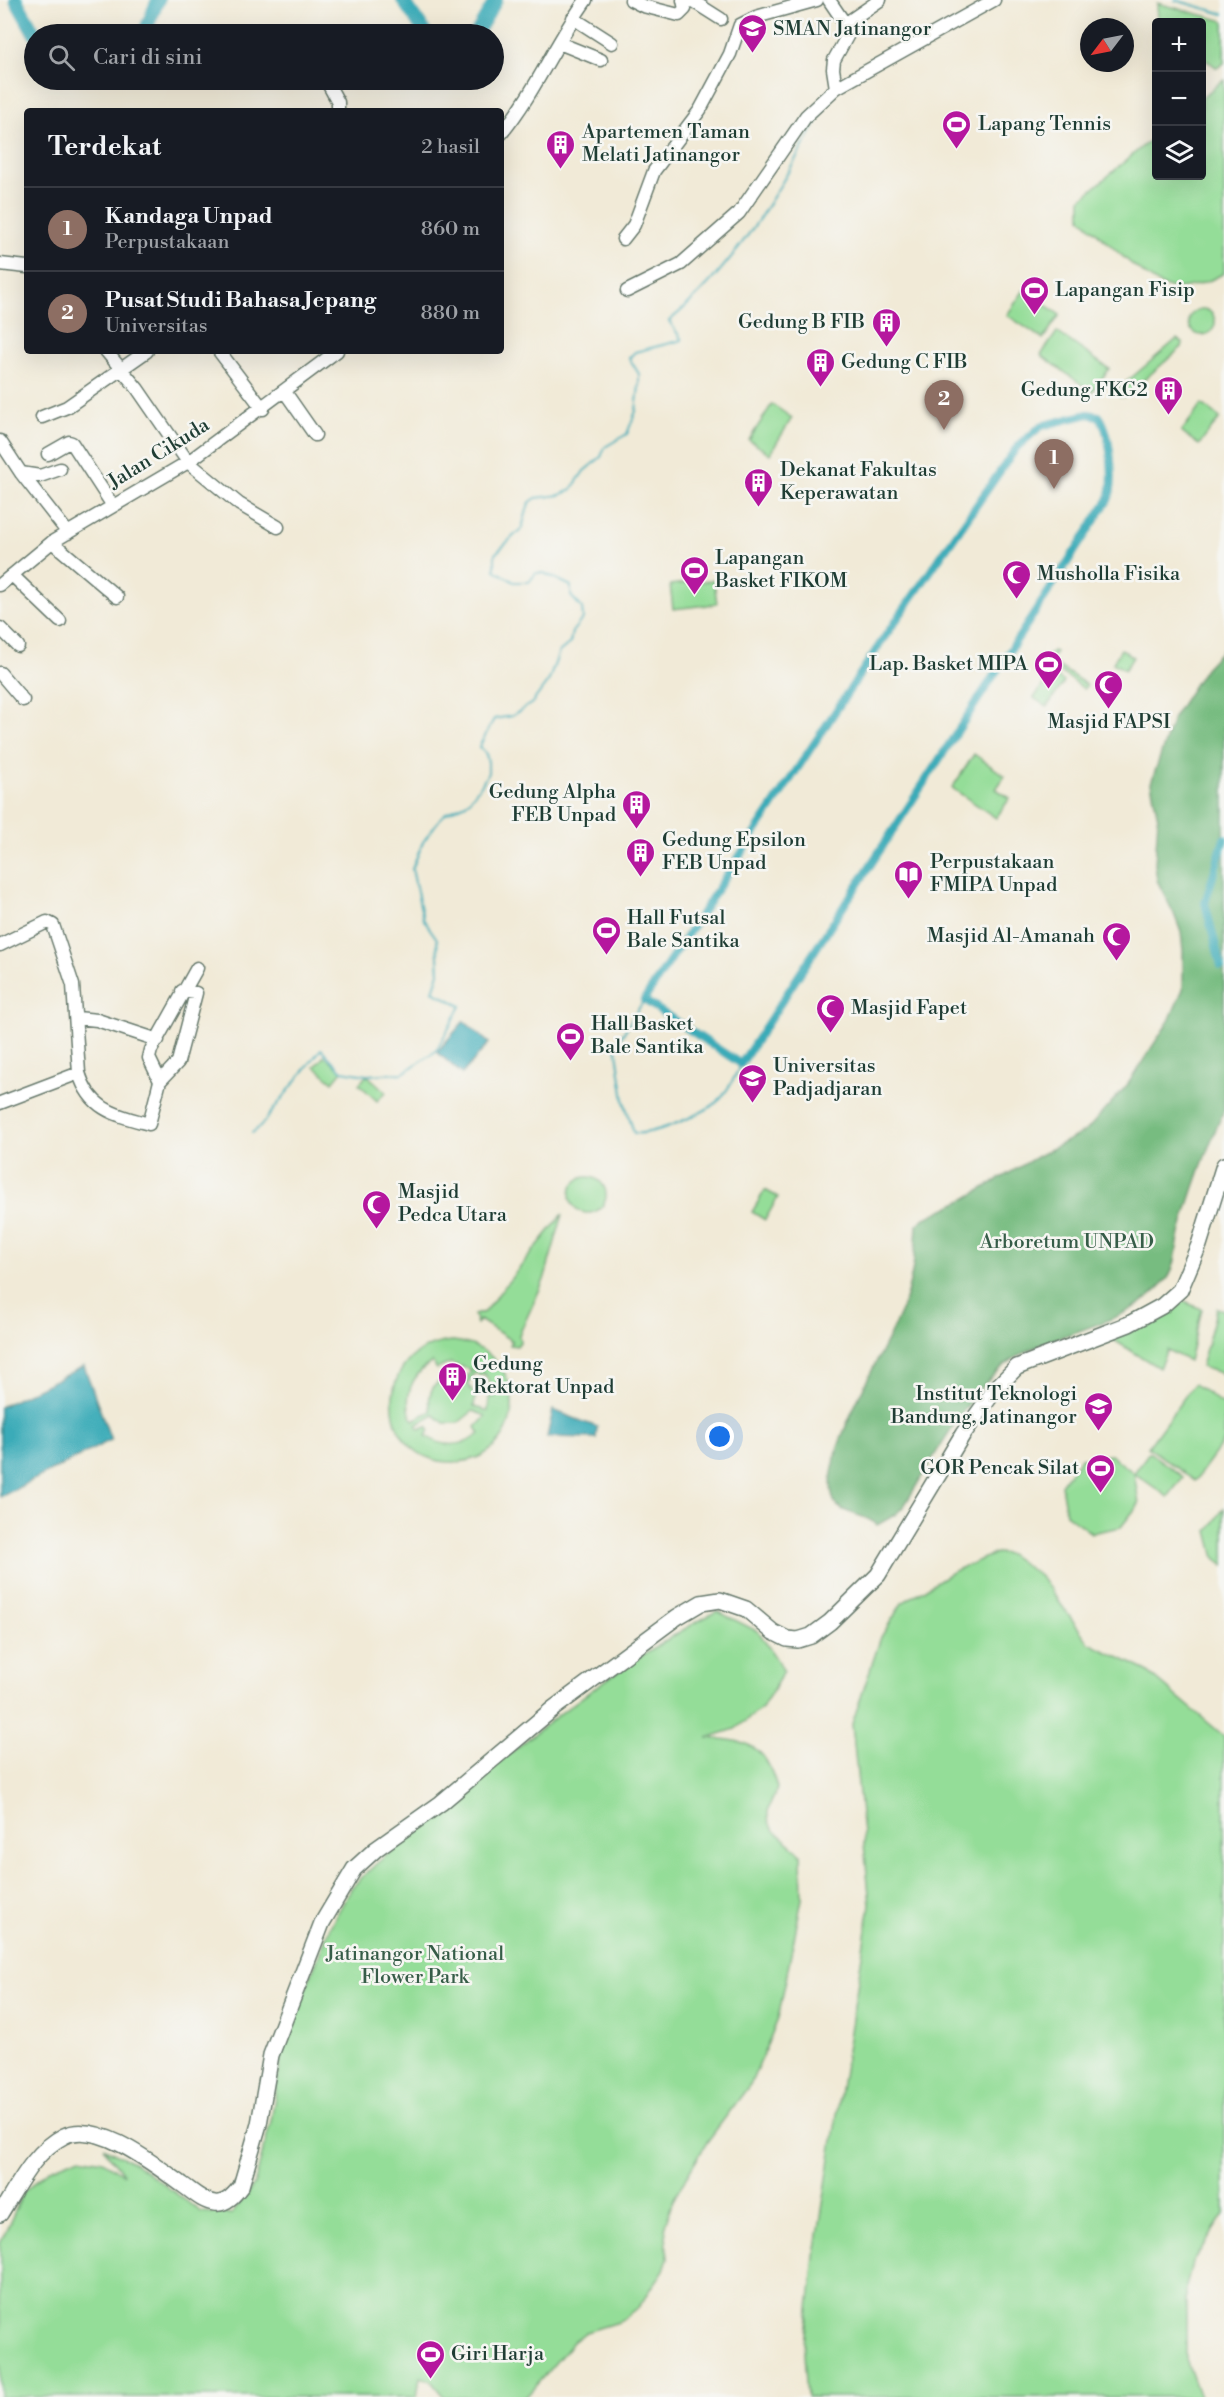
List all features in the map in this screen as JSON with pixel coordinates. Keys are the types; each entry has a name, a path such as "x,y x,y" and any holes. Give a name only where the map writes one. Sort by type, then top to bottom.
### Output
{"main road":[{"path":"0,2214 33,2163 62,2137 74,2132 85,2132 115,2142 141,2156 201,2198 214,2204 235,2194 241,2186 259,2124 271,2055 322,1923 354,1869 376,1849 441,1803 554,1708 677,1617 701,1603 720,1600 746,1609 773,1632 787,1640 798,1640 811,1636 830,1622 878,1575 963,1434 997,1387 1017,1367 1129,1324 1162,1306 1180,1290 1199,1245 1224,1166"}],"street":[{"path":"504,130 547,65 573,18 586,0"},
{"path":"631,0 643,6 679,15 685,9 684,0"},
{"path":"691,0 721,20"},
{"path":"623,239 634,225 654,171 700,110 730,54 740,25 756,17 817,0"},
{"path":"829,0 849,34 834,60 836,87"},
{"path":"845,24 880,0"},
{"path":"627,291 681,264 739,213 806,116 836,87 994,0"},
{"path":"573,18 612,43"},
{"path":"559,43 601,60"},
{"path":"331,90 338,102 338,108"},
{"path":"0,264 24,267"},
{"path":"108,354 137,388 188,462 239,504 278,527"},
{"path":"221,354 263,409"},
{"name":"Jalan Cikuda","path":"0,585 52,542 188,462 263,409 333,354"},
{"path":"42,417 67,407 121,369 129,355"},
{"path":"285,392 315,435"},
{"path":"0,441 21,473 68,533"},
{"path":"48,454 69,442 72,443 113,506"},
{"path":"21,473 40,476 60,469"},
{"path":"52,542 117,597"},
{"path":"12,575 60,621"},
{"path":"0,628 18,645"},
{"path":"0,673 23,700"},
{"path":"0,945 45,923 51,923 74,985 79,1073 92,1100 114,1114 149,1124 160,1081 178,1062 196,993 182,991"},
{"path":"160,1081 149,1058 182,991 197,969"},
{"path":"77,1018 98,1020 158,1040"},
{"path":"0,1103 79,1073"}],"green space":[{"path":"1157,3 1224,21 1224,63 1217,68 1206,59 1206,18 1158,18"},
{"path":"1224,79 1224,273 1193,286 1168,287 1152,280 1081,218 1081,199 1152,138 1152,180 1206,180 1206,95"},
{"name":"Lapangan Fisip","path":"1024,290 1060,315 1043,339 1007,315"},
{"path":"1202,309 1211,313 1215,322 1211,331 1202,335 1193,331 1189,322 1193,313"},
{"path":"1057,332 1109,369 1092,392 1041,355"},
{"path":"1177,339 1183,343 1182,347 1124,397 1119,397 1117,390"},
{"path":"772,404 792,418 770,454 749,440"},
{"path":"1202,404 1220,418 1199,445 1181,432"},
{"name":"Lapangan Basket FIKOM","path":"714,580 717,604 673,609 670,585"},
{"name":"Arboretum UNPAD","path":"1224,648 1224,1110 1190,1199 1171,1273 1152,1295 1133,1308 1113,1318 1031,1349 996,1372 952,1427 904,1506 895,1515 877,1525 837,1506 831,1482 835,1458 844,1432 903,1306 913,1266 917,1225 923,1219 967,1198 1086,1131 1128,1084 1169,1021 1183,989 1181,932 1157,880 1155,864 1158,818 1151,783 1174,716 1205,668"},
{"path":"1121,649 1133,657 1125,670 1113,663"},
{"path":"1053,651 1056,652 1050,661 1087,685 1084,689 1047,662 1048,655"},
{"name":"Lap. Basket MIPA","path":"1051,673 1064,682 1047,707 1034,698"},
{"path":"974,754 1005,776 996,789 1010,798 996,818 952,788"},
{"path":"324,1056 342,1071 333,1082 315,1067"},
{"path":"367,1075 386,1092 377,1101 359,1084"},
{"path":"588,1177 601,1182 606,1195 601,1208 588,1213 575,1208 570,1195 575,1182"},
{"path":"765,1190 778,1197 765,1220 752,1212"},
{"path":"563,1214 544,1280 519,1335 520,1342 517,1346 510,1345 512,1341 480,1320 477,1324 474,1315 484,1312"},
{"path":"1177,1299 1202,1309 1189,1361 1167,1350 1159,1368 1112,1339"},
{"path":"1217,1308 1224,1310 1224,1374 1201,1367"},
{"name":"Gedung Rektorat Unpad","path":"453,1341 479,1348 497,1363 508,1382 512,1404 508,1425 497,1443 479,1457 454,1462 428,1458 409,1445 397,1426 393,1404 396,1382 407,1363 426,1348","holes":["432,1362 437,1369 450,1363 472,1370 464,1381 449,1378 437,1384 430,1395 431,1411 413,1420 408,1403 410,1388 419,1373","476,1372 480,1376 484,1373 492,1386 495,1397 489,1397 488,1411 474,1407 475,1397 468,1383","473,1411 486,1416 476,1427 480,1434 460,1444 440,1443 433,1440 426,1436 430,1430 427,1426 419,1429 416,1425 434,1415 444,1423 458,1423"]},
{"path":"1194,1384 1224,1405 1224,1441 1195,1481 1148,1447"},
{"path":"1149,1452 1183,1477 1168,1497 1134,1473"},
{"name":"GOR Pencak Silat","path":"1111,1455 1134,1473 1139,1504 1121,1527 1091,1533 1066,1514 1061,1485 1081,1458"},
{"path":"1224,1508 1224,1565 1215,1558 1208,1531"},
{"path":"996,1553 1009,1554 1041,1577 1089,1643 1147,1671 1224,1736 1224,2214 1192,2263 1186,2286 1186,2359 1200,2397 807,2397 804,2352 816,2248 870,1904 852,1724 881,1637 902,1603 952,1572"},
{"name":"Jatinangor National Flower Park","path":"717,1611 759,1632 784,1671 762,1708 735,1729 707,1738 744,1743 753,1747 767,1762 777,1788 768,1812 768,1819 780,1836 801,1854 802,1899 778,2019 751,2083 707,2142 673,2200 665,2225 668,2258 664,2270 639,2307 621,2321 586,2332 573,2342 526,2397 444,2397 430,2380 420,2377 417,2397 0,2397 0,2244 24,2191 50,2169 80,2157 103,2161 124,2175 103,2147 135,2163 201,2212 232,2214 254,2185 271,2121 283,2047 330,1927 352,1887 376,1864 540,1729 626,1666"}],"water":[{"path":"464,1021 489,1043 462,1074 437,1052"},
{"path":"84,1366 111,1440 0,1497 0,1407"},
{"path":"553,1410 597,1427 596,1438 547,1437"}],"waterway":[{"path":"16,0 29,24"},
{"path":"148,24 158,0"},
{"path":"403,0 419,24"},
{"path":"482,24 496,0"},
{"path":"1175,0 1224,14"},
{"path":"252,1133 260,1127 321,1049 342,1071 367,1075 403,1073 436,1051 461,1006 433,991 439,973 437,939 423,919 412,869 423,842 439,820 446,813 466,804 482,784 488,773 488,762 486,754 479,747 494,719 512,716 532,703 549,680 559,652 570,643 572,632 583,618 582,608 571,596 571,586 544,573 536,573 529,582 514,582 495,570 495,554 522,528 529,503 536,498 560,495 571,490 584,471 601,457 605,447 627,434 636,411 639,386 639,374 629,358 635,352 682,340 669,321 694,298 739,248 776,192 826,105"},
{"path":"1088,414 1099,416 1109,444 1112,482 1108,500 741,1064 644,1000 886,635 1017,447 1041,426 1088,414"},
{"path":"1221,966 1205,903 1224,839"},
{"path":"644,1000 616,1045 624,1101 634,1133 653,1131 703,1111 726,1092 741,1064"}],"place":[{"name":"SMAN Jatinangor","path":"752,54"},
{"name":"Lapang Tennis","path":"957,150"},
{"name":"Apartemen Taman Melati Jatinangor","path":"561,170"},
{"name":"Lapangan Fisip","path":"1034,316"},
{"name":"Gedung B FIB","path":"886,348"},
{"name":"Gedung C FIB","path":"820,388"},
{"name":"Gedung FKG2","path":"1169,416"},
{"name":"Pusat Studi Bahasa Jepang","path":"944,430"},
{"name":"Kandaga Unpad","path":"1054,489"},
{"name":"Dekanat Fakultas Keperawatan","path":"759,508"},
{"name":"Lapangan Basket FIKOM","path":"694,596"},
{"name":"Musholla Fisika","path":"1016,600"},
{"name":"Lap. Basket MIPA","path":"1049,690"},
{"name":"Masjid FAPSI","path":"1109,710"},
{"name":"Gedung Alpha FEB Unpad","path":"637,830"},
{"name":"Gedung Epsilon FEB Unpad","path":"641,878"},
{"name":"Perpustakaan FMIPA Unpad","path":"909,900"},
{"name":"Hall Futsal Bale Santika","path":"606,956"},
{"name":"Masjid Al-Amanah","path":"1116,962"},
{"name":"Masjid Fapet","path":"830,1034"},
{"name":"Hall Basket Bale Santika","path":"570,1062"},
{"name":"Universitas Padjadjaran","path":"752,1104"},
{"name":"Masjid Pedca Utara","path":"377,1230"},
{"name":"Gedung Rektorat Unpad","path":"452,1402"},
{"name":"Institut Teknologi Bandung, Jatinangor","path":"1098,1432"},
{"name":"GOR Pencak Silat","path":"1100,1494"},
{"name":"Giri Harja","path":"430,2380"}]}
